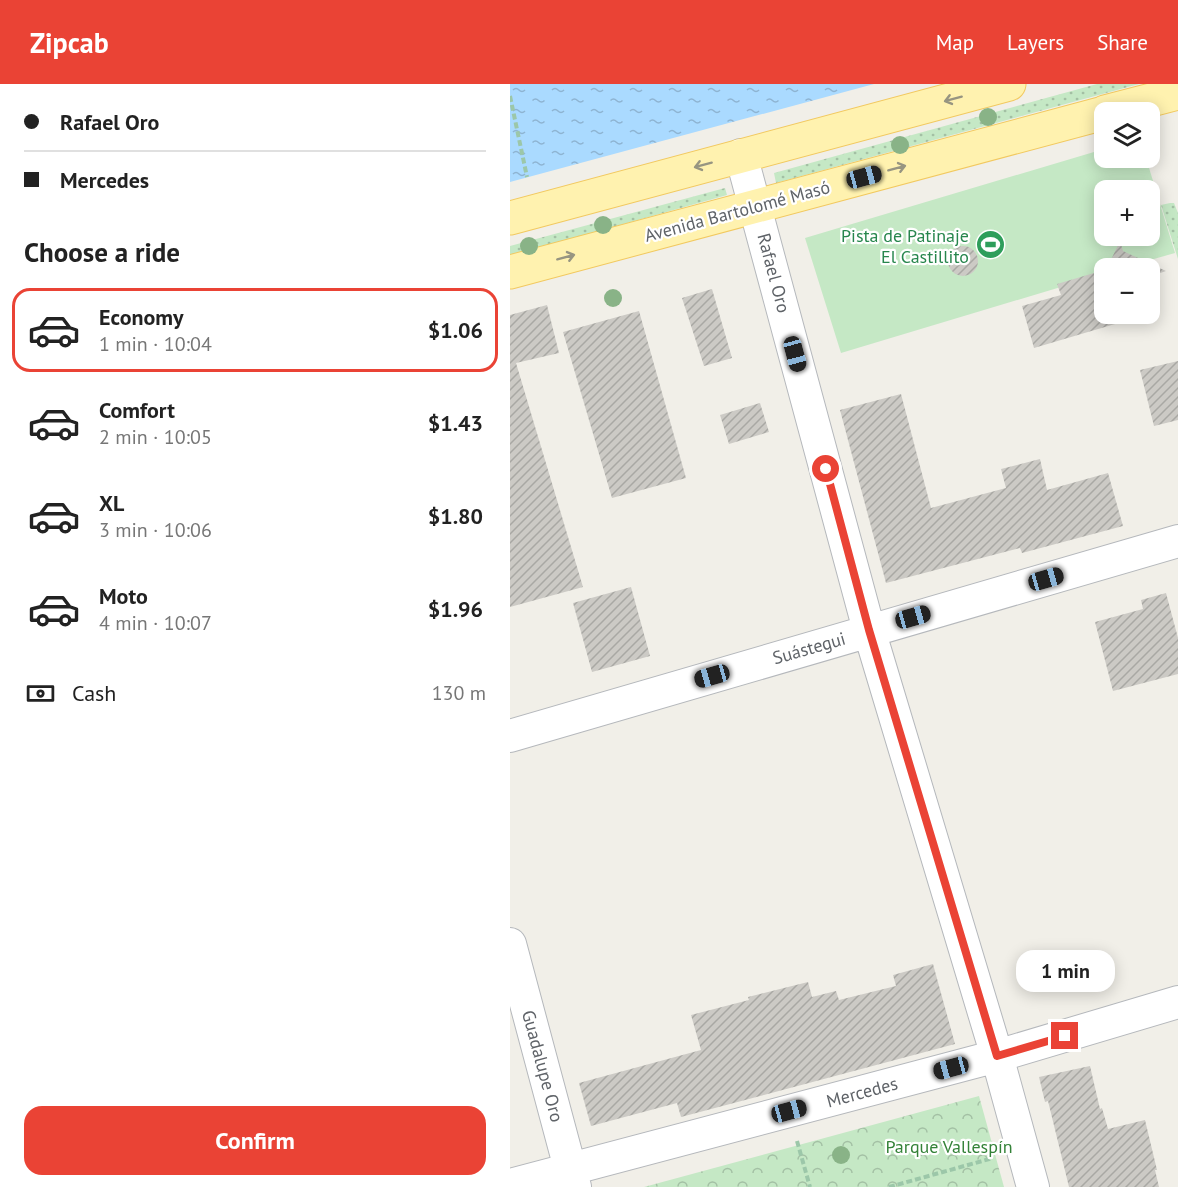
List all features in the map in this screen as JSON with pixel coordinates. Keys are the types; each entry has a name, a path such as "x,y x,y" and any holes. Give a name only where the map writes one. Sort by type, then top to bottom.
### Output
{"main road":[{"path":"510,218 1009,84"},
{"name":"Avenida Bartolomé Masó","path":"1147,102 1178,94"},
{"name":"Avenida Bartolomé Masó","path":"510,272 1094,116"}],"street":[{"name":"Rafael Oro","path":"741,155 869,630 997,1056 1033,1187"},
{"name":"Suástegui","path":"510,736 1178,541"},
{"name":"Guadalupe Oro","path":"510,944 573,1178"},
{"name":"Mercedes","path":"510,1185 573,1178 789,1111 997,1056 1178,1002"}],"path":[{"path":"510,96 527,177"},
{"path":"789,1111 810,1187"},
{"path":"889,1187 1023,1150"}],"green space":[{"path":"1097,84 1139,84 776,183 774,173"},
{"name":"Pista de Patinaje El Castillito","path":"1094,152 1094,168 1149,168 1153,180 1094,180 1094,246 1160,246 1160,204 1175,253 1157,258 1094,258 1094,277 841,353 805,238"},
{"path":"725,188 727,195 510,256 510,246"},
{"path":"1174,203 1178,213 1178,259 1161,205"},
{"name":"Parque Vallespín","path":"979,1096 1004,1187 644,1187"}],"water":[{"path":"510,84 874,84 510,182"}],"building":[{"path":"963,246 974,250 978,261 974,272 963,276 952,272 948,261 952,250"},
{"path":"1118,246 1122,246 1123,251 1138,258 1112,258"},
{"path":"1094,273 1094,324 1115,324 1034,348 1022,306 1061,295 1057,284"},
{"path":"712,289 732,358 704,366 682,298"},
{"path":"547,305 559,353 516,363 583,587 510,607 510,315"},
{"path":"639,311 686,478 612,498 563,332"},
{"path":"1178,361 1178,420 1154,426 1140,370"},
{"path":"901,394 931,508 1006,488 1001,469 1040,459 1047,490 1108,473 1123,526 1022,553 1020,548 886,583 840,410"},
{"path":"760,403 769,432 729,444 720,415"},
{"path":"631,587 650,656 592,672 573,603"},
{"path":"1166,593 1178,638 1178,674 1113,691 1095,622 1143,609 1141,600"},
{"path":"933,964 955,1044 681,1117 677,1103 591,1126 579,1083 701,1050 691,1015 749,1000 748,997 808,982 812,997 836,991 839,1000 896,986 893,975"},
{"path":"1090,1066 1100,1109 1102,1108 1108,1129 1145,1120 1159,1187 1069,1187 1048,1101 1045,1102 1039,1077"}],"place":[{"name":"Pista de Patinaje El Castillito","path":"990,245"}],"route":[{"path":"826,469 869,630 997,1056 1065,1036"}]}
